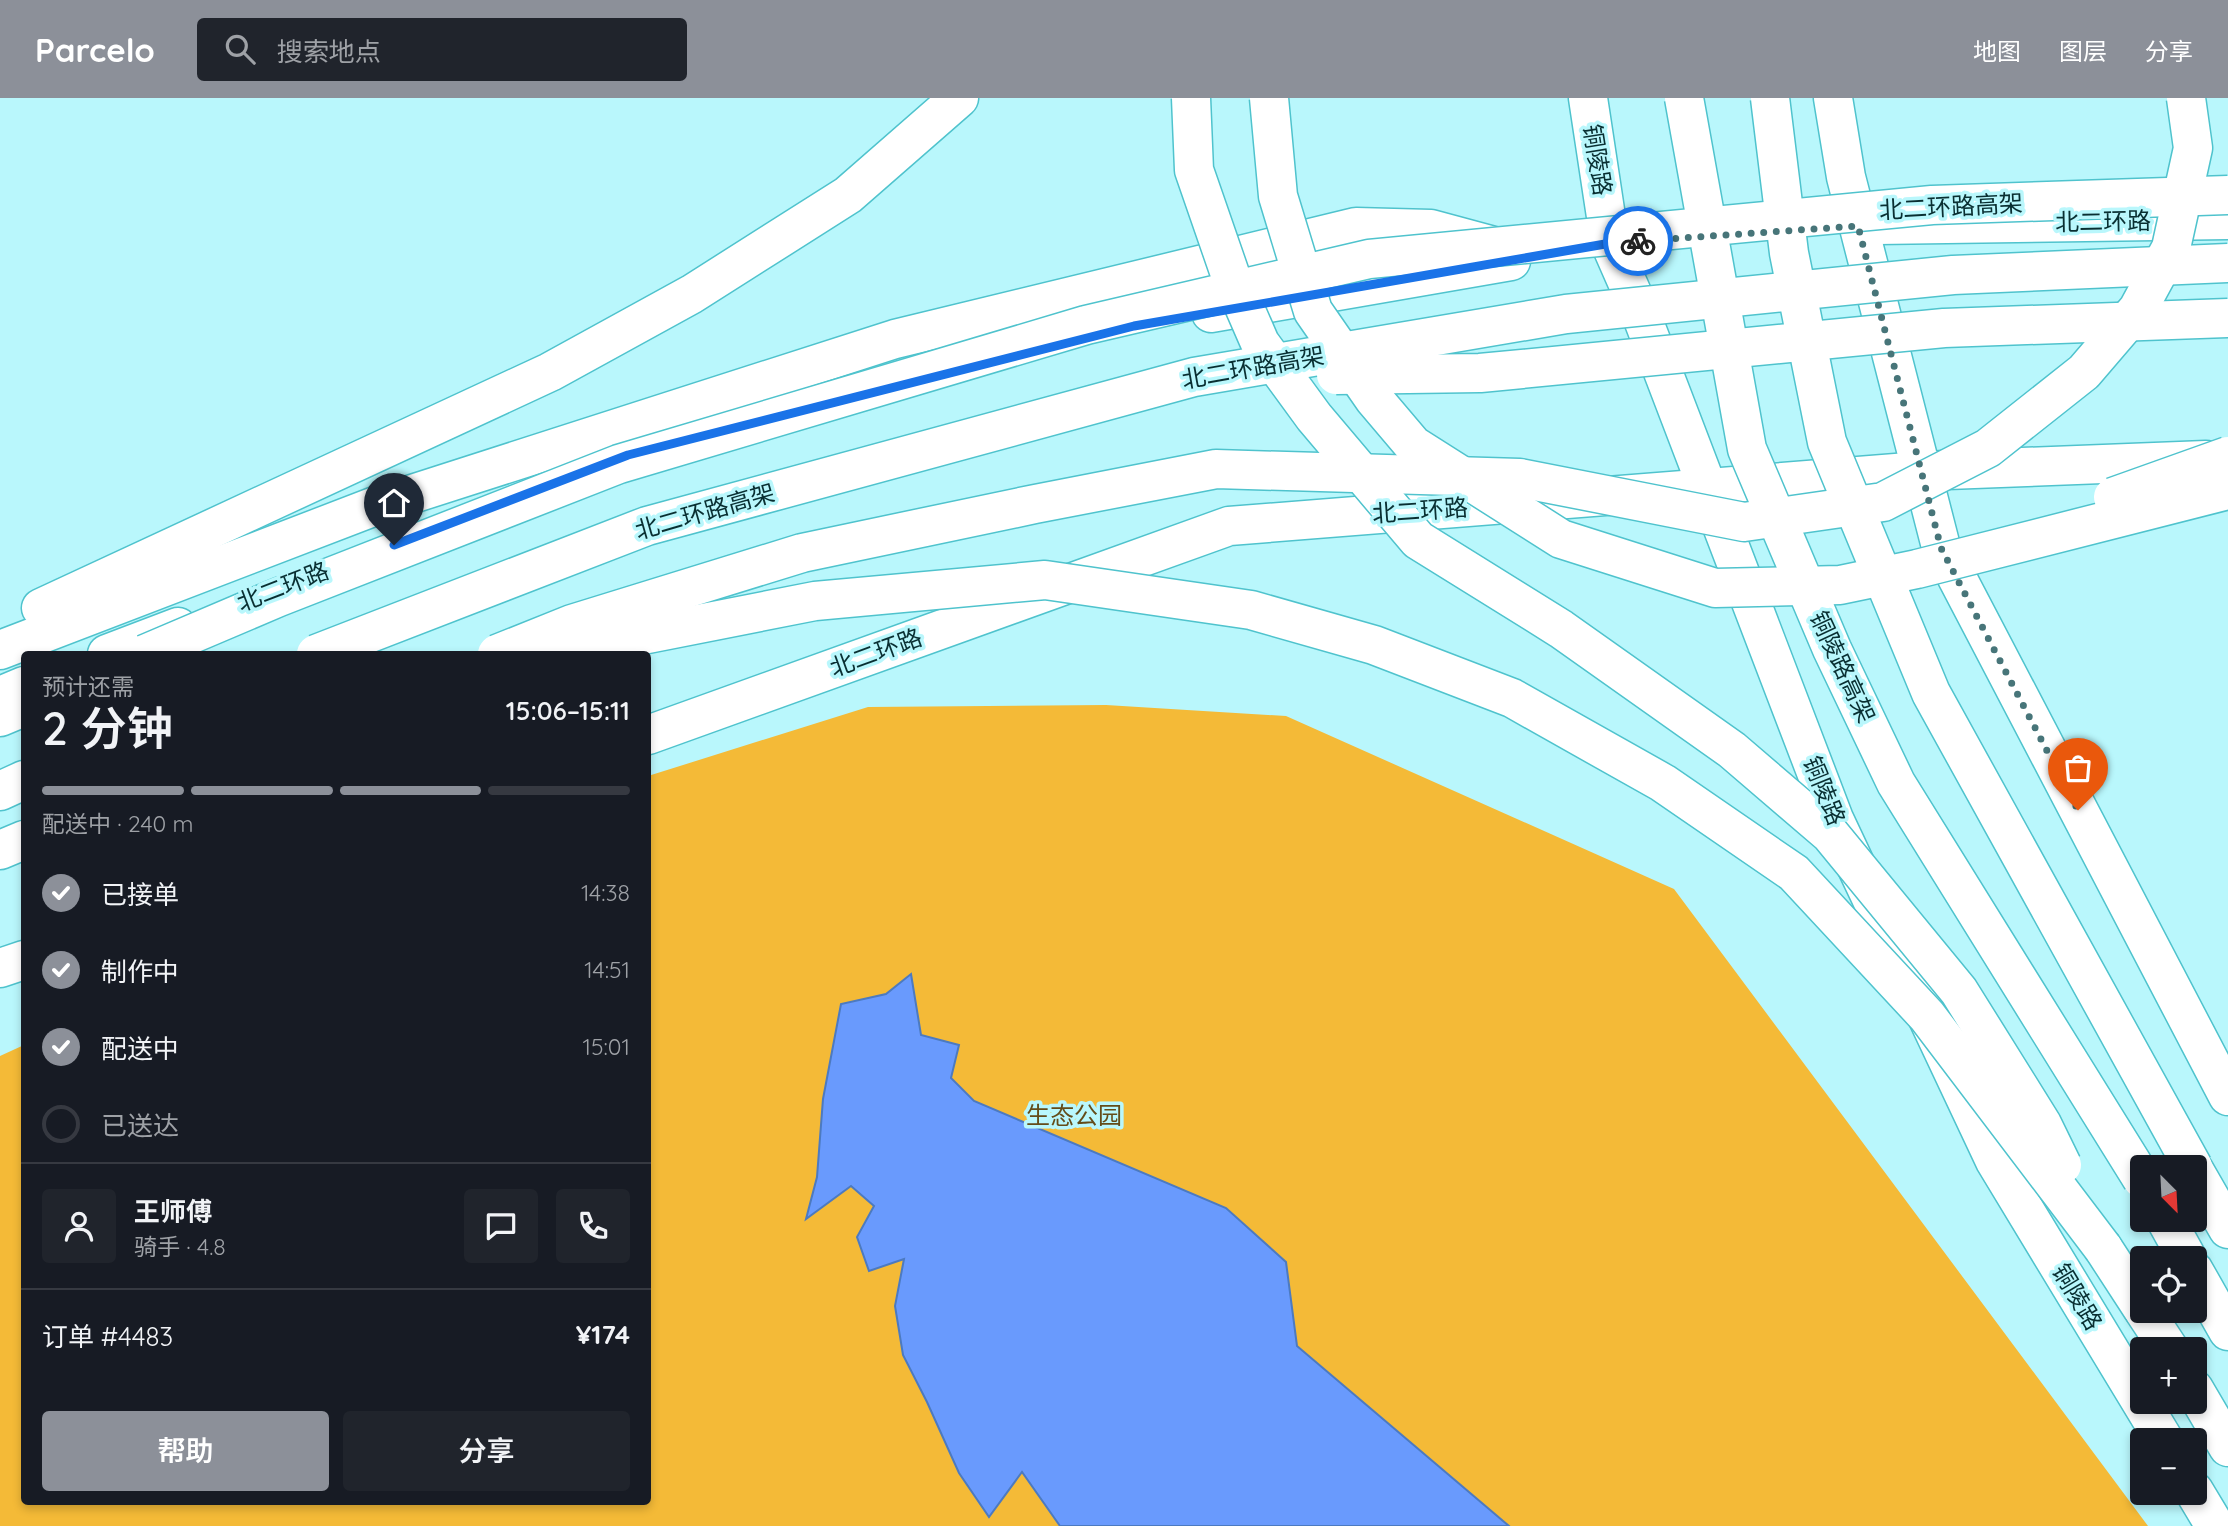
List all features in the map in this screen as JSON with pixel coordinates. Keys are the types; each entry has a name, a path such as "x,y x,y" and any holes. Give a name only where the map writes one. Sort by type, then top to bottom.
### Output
{"main road":[{"path":"0,627 550,372 692,294 848,195 959,98"},
{"path":"1191,98 1194,170 1230,274 1260,343 1314,417 1418,540 1561,629 1732,750 1829,834 1959,991 2042,1124 2103,1248"},
{"path":"1269,98 1278,195 1313,311 1374,399 1413,445 1561,539 1715,588 1840,585 1917,569 2228,490"},
{"name":"铜陵路","path":"1588,98 1611,243 1639,309 1834,820 1996,1161 2157,1428"},
{"name":"铜陵路高架","path":"1684,98 1747,449 1832,649 1896,783 2130,1160"},
{"path":"1770,98 1789,253 1827,442 1931,693 2187,1155"},
{"path":"1833,98 1846,177 1941,548 2228,1096"},
{"path":"504,651 572,624 802,553 1216,469 1520,478 1744,522 1882,502 1988,448 2084,372 2138,309 2171,248 2193,148 2186,98"},
{"name":"北二环路高架","path":"152,651 279,597 619,464 1086,326 1369,259 1932,205 2228,195"},
{"name":"北二环路","path":"115,651 628,455 1134,326 1611,243 1858,226 2228,220"},
{"path":"0,650 378,505 895,339 1356,227 1431,229 1534,257"},
{"name":"北二环路高架","path":"324,651 647,526 1194,377 1566,314 1953,275 2228,263"},
{"path":"1194,377 1480,373 1944,328 2228,318"},
{"path":"1917,569 2228,458"},
{"name":"北二环路","path":"651,735 1229,526 1921,471 2228,458"},
{"path":"562,651 815,601 1045,580 1251,610 1374,645 1512,698 1663,783 1794,873 1927,1016 2103,1248 2130,1289"},
{"path":"0,695 21,687"},
{"path":"0,717 21,707"},
{"path":"0,791 21,781"},
{"path":"0,850 21,841"},
{"path":"0,968 21,961"},
{"path":"2207,1191 2228,1228"},
{"path":"2207,1294 2228,1331"},
{"path":"2207,1411 2228,1447"},
{"path":"2203,1505 2216,1526"}],"green space":[{"name":"生态公园","path":"1106,705 1286,716 1674,889 2148,1526 0,1526 0,1056 21,1046 21,1505 651,1505 651,775 868,707"}],"water":[{"path":"911,974 921,1035 959,1045 951,1078 974,1101 1226,1208 1286,1262 1297,1346 1509,1526 1060,1526 1022,1472 989,1517 959,1473 903,1355 895,1306 904,1259 869,1271 857,1237 874,1206 851,1186 806,1219 817,1177 823,1099 841,1004 886,994"}],"way so far":[{"path":"1638,241 1858,226 1941,548 2078,810"}],"route":[{"path":"394,545 628,455 1134,326 1611,243 1638,241"}]}
